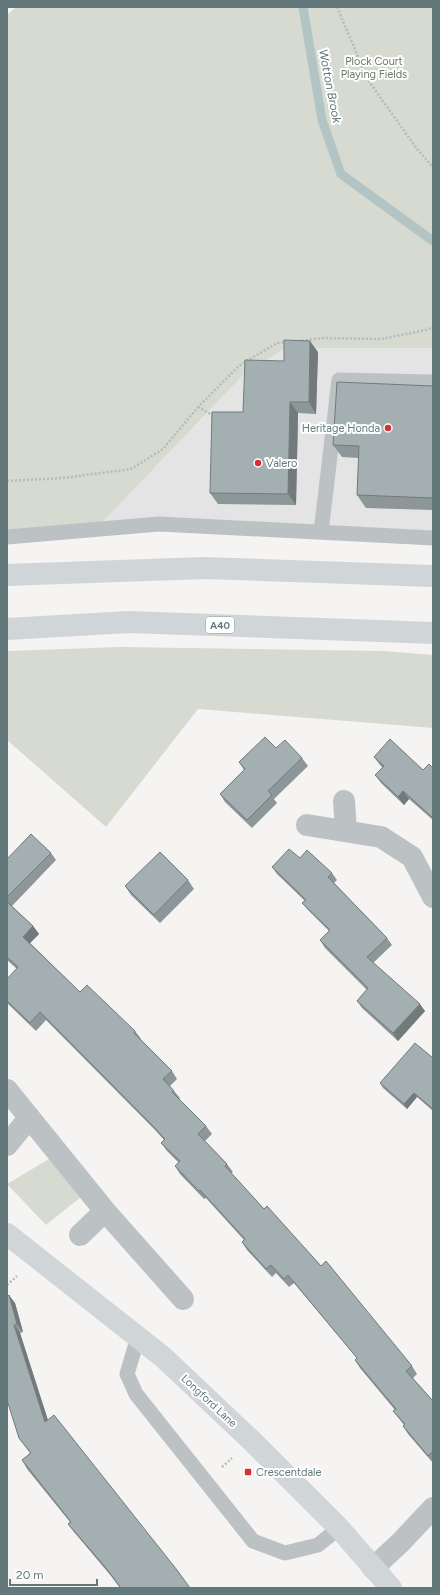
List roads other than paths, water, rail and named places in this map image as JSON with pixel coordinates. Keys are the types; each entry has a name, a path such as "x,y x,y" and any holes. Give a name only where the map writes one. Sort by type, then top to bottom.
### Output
{"main road":[{"path":"7,575 204,568 433,576"},
{"name":"A40","path":"7,629 129,622 433,633"},
{"name":"Longford Lane","path":"7,1234 163,1358 252,1441 339,1528 391,1588"}],"street":[{"path":"344,801 346,831"},
{"path":"307,825 381,837 412,857 433,897"},
{"path":"7,1090 105,1211 184,1299"},
{"path":"7,1145 29,1118"},
{"path":"80,1235 105,1211"},
{"path":"373,1568 400,1543 433,1508"}],"lane":[{"path":"321,532 339,380 433,382"},
{"path":"7,536 159,524 433,538"},
{"path":"138,1337 127,1374 136,1394 253,1541 285,1553 318,1545 339,1528"}],"waterway":[{"name":"Wotton Brook","path":"303,7 322,120 341,174 433,241"}],"place":[{"name":"Heritage Honda","path":"388,428"},
{"name":"Valero","path":"258,463"},
{"name":"Crescentdale","path":"248,1472"}],"park label":[{"name":"Plock Court Playing Fields","path":"374,67"}]}
